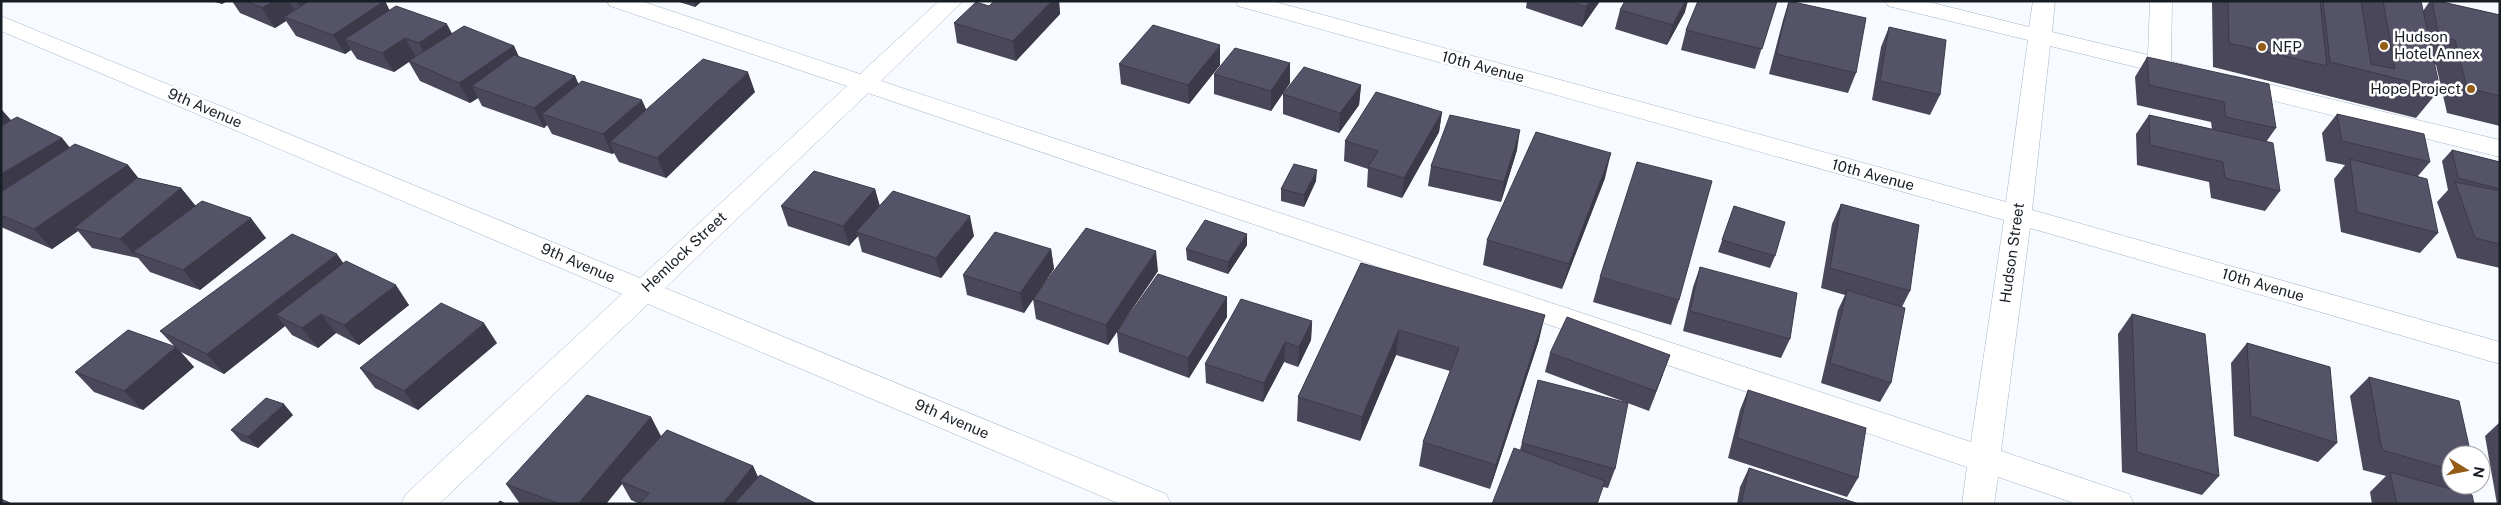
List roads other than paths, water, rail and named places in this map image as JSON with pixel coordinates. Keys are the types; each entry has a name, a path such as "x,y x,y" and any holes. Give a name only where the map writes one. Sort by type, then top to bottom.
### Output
{"street":[{"path":"618,1 2118,504"},
{"name":"Hemlock Street","path":"417,504 952,1"},
{"name":"10th Avenue","path":"1246,1 2018,215 2500,353"},
{"path":"1896,1 2500,149"},
{"name":"Hudson Street","path":"1978,504 2018,215 2044,1"},
{"path":"2159,66 2161,1"},
{"name":"9th Avenue","path":"1,23 1156,504"}],"place":[{"name":"Hudson Hotel Annex","path":"2384,46"},
{"name":"NFP","path":"2262,47"},
{"name":"Hope Project","path":"2471,89"}]}
